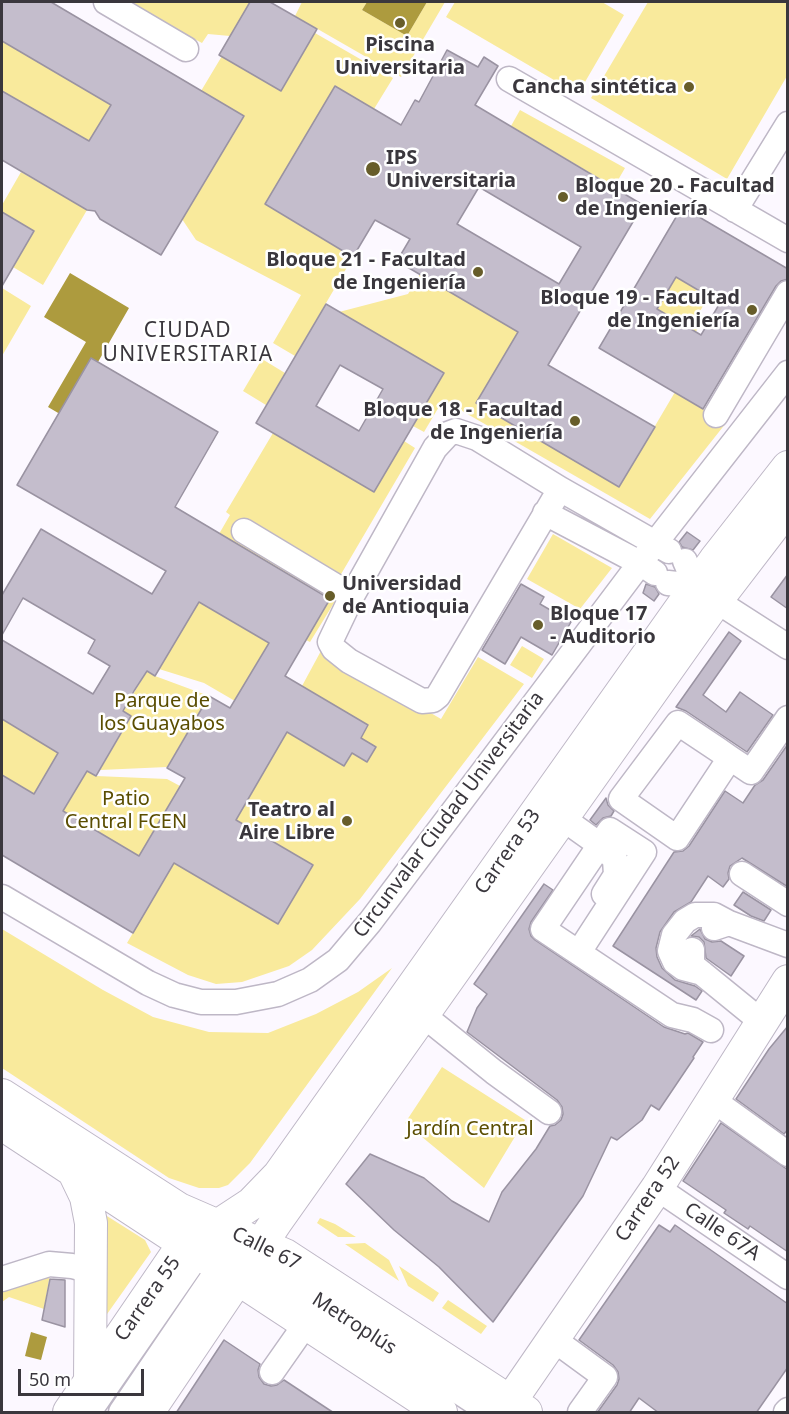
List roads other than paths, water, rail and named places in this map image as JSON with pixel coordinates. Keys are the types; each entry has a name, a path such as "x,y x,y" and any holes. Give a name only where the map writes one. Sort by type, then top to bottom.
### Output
{"main road":[{"name":"Carrera 53","path":"229,1259 217,1226 251,1204 279,1175 674,570 788,467"},
{"name":"Carrera 53","path":"229,1259 423,1015 562,818 674,570 785,515"},
{"name":"Carrera 52","path":"507,1410 657,1188 788,981"},
{"name":"Calle 67","path":"2,1095 172,1206 217,1226 229,1259"},
{"name":"Calle 67","path":"2,1124 73,1170 229,1259 305,1324 441,1413"},
{"path":"73,1170 82,1185 89,1210 92,1237 89,1398"},
{"name":"Calle 67","path":"229,1259 285,1255 507,1410"},
{"name":"Carrera 55","path":"69,1413 89,1398 166,1268 229,1259"},
{"path":"148,1413 229,1259"}],"street":[{"path":"106,2 186,49"},
{"path":"509,79 788,240"},
{"path":"735,210 788,124"},
{"path":"716,415 788,293"},
{"name":"Circunvalar Ciudad Universitaria","path":"2,897 148,983 201,1002 236,1002 278,994 310,980 338,960 674,570 788,373"},
{"path":"560,489 438,696 433,700 422,701 349,660 331,646 332,638 352,596 435,448 456,431 477,438 560,489 674,570 788,646"},
{"path":"545,513 674,570"},
{"path":"244,531 352,596"},
{"path":"730,758 677,838 621,799 678,723 751,772 788,718"},
{"path":"562,818 600,845"},
{"path":"579,952 644,852 610,830 543,929 672,1016 693,1020 711,1030"},
{"path":"742,874 788,904"},
{"path":"702,973 683,968 675,962 670,951 674,935 685,921 695,915 714,915 788,945"},
{"path":"729,922 699,940 692,965 762,1022"},
{"path":"423,1015 494,1072 549,1112"},
{"path":"712,1100 788,1154"},
{"name":"Calle 67A","path":"657,1188 788,1277"},
{"path":"121,1413 229,1259"},
{"name":"Metroplús","path":"229,1259 475,1413"},
{"path":"2,1280 49,1264 72,1266 91,1271"},
{"path":"272,1372 305,1324"},
{"path":"553,1339 605,1377 580,1413"}],"place":[{"name":"Piscina Universitaria","path":"400,23"},
{"name":"Cancha sintética","path":"689,87"},
{"name":"IPS Universitaria","path":"373,169"},
{"name":"Bloque 20 - Facultad de Ingeniería","path":"563,197"},
{"name":"Bloque 21 - Facultad de Ingeniería","path":"478,272"},
{"name":"Bloque 19 - Facultad de Ingeniería","path":"752,310"},
{"name":"Bloque 18 - Facultad de Ingeniería","path":"575,421"},
{"name":"Universidad de Antioquia","path":"330,596"},
{"name":"Bloque 17 - Auditorio","path":"538,625"},
{"name":"Teatro al Aire Libre","path":"347,821"}],"district":[{"name":"CIUDAD UNIVERSITARIA","path":"188,343"}],"park label":[{"name":"Parque de los Guayabos","path":"162,712"},
{"name":"Patio Central FCEN","path":"126,810"},
{"name":"Jardín Central","path":"470,1129"}]}
